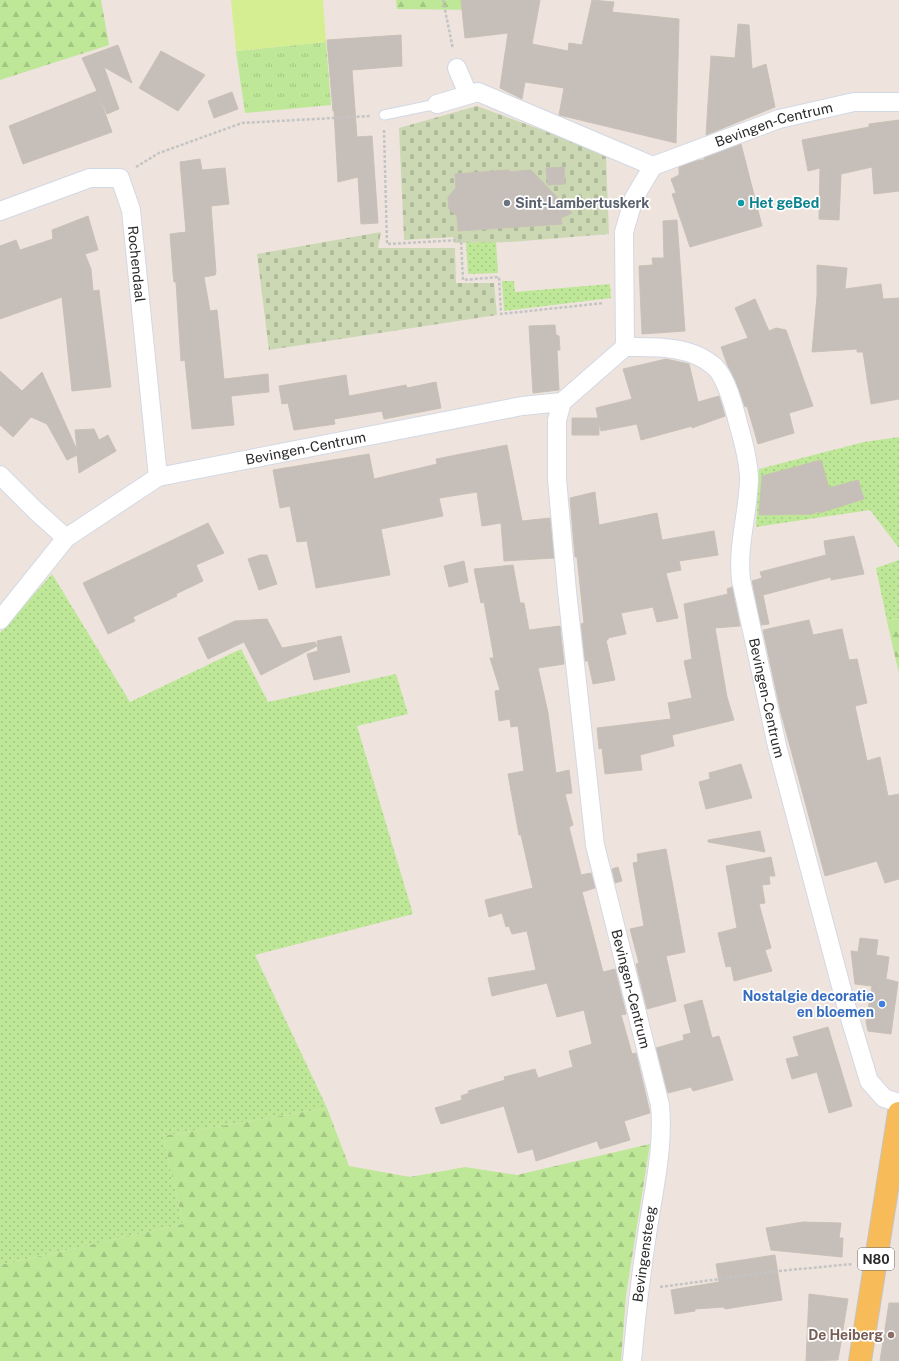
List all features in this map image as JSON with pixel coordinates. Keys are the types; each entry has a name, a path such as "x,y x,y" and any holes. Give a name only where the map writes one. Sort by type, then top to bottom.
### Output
{"main road":[{"name":"N80","path":"860,1361 876,1262 896,1160 899,1113"}],"street":[{"path":"457,68 468,94"},
{"path":"437,104 478,92 653,166 634,198 624,232 625,347 562,402"},
{"name":"Bevingen-Centrum","path":"653,166 779,119 854,102 899,102"},
{"path":"0,212 90,178 120,178"},
{"name":"Rochendaal","path":"120,178 131,210 158,477"},
{"name":"Bevingen-Centrum","path":"625,347 662,347 694,353 715,368 731,396 742,439 749,478 745,525 739,561 741,580 777,746 846,1005 869,1081 884,1098 899,1103"},
{"name":"Bevingen-Centrum","path":"0,620 66,538 158,477 522,406 562,402 557,420 557,479 569,607 595,845 660,1105 662,1121 660,1148"},
{"path":"0,475 66,538"},
{"name":"Bevingensteeg","path":"632,1361 638,1290 660,1148"}],"lane":[{"path":"384,115 437,104"}],"path":[{"path":"443,0 457,68"},
{"path":"120,178 159,153 242,124 384,115 387,244 461,240 463,280 499,277 501,314 625,300"},
{"path":"638,1290 779,1271 876,1262"}],"green space":[{"path":"0,0 101,0 109,45 0,80"},
{"path":"231,0 323,0 326,42 236,51"},
{"path":"396,0 484,0 483,10 397,9"},
{"path":"326,42 331,105 245,113 236,51"},
{"path":"477,106 569,140 606,157 609,234 511,242 454,243 453,237 404,240 399,128"},
{"path":"381,232 378,248 455,248 456,283 494,283 497,315 269,350 257,254"},
{"path":"496,241 498,273 468,274 466,243"},
{"path":"502,281 514,281 515,292 610,284 611,298 504,311"},
{"path":"899,437 899,548 870,510 756,527 759,469 864,442"},
{"path":"899,560 899,618 887,621 876,568"},
{"path":"52,574 130,702 241,649 268,702 396,674 408,714 357,726 413,914 255,955 327,1108 163,1136 183,1224 0,1265 0,633"},
{"path":"899,618 899,674 887,621"},
{"path":"327,1108 349,1166 410,1177 465,1167 517,1175 650,1144 626,1295 621,1361 0,1361 0,1265 183,1224 163,1136"}],"building":[{"path":"461,0 540,0 532,44 568,51 569,43 582,45 592,0 614,2 612,12 679,19 676,143 559,115 564,88 525,82 522,99 500,88 508,33 465,38"},
{"path":"738,24 749,25 752,69 766,64 775,107 706,135 711,56 735,58"},
{"path":"401,35 402,66 352,70 357,137 372,136 378,223 361,224 358,177 338,182 334,111 327,40"},
{"path":"118,45 132,83 104,67 119,109 107,114 98,94 112,132 23,164 9,126 97,91 82,58"},
{"path":"161,51 205,75 178,111 139,88"},
{"path":"232,92 238,109 214,118 208,101"},
{"path":"899,120 899,191 874,194 872,167 841,174 839,220 819,219 820,168 808,171 802,140 869,127 869,124"},
{"name":"Het geBed","path":"741,144 762,226 690,247 672,194 676,193 671,179 679,175 679,167 699,160 704,160 704,158"},
{"path":"200,159 202,170 225,168 229,204 211,206 216,272 215,275 204,277 210,311 217,310 224,379 268,374 269,392 231,396 234,425 192,429 185,360 181,361 176,282 174,282 170,234 186,232 180,162"},
{"path":"564,167 565,184 548,185 546,168"},
{"name":"Sint-Lambertuskerk","path":"508,170 508,172 531,170 572,213 561,218 562,224 458,231 457,216 449,209 448,197 456,188 455,174"},
{"path":"88,216 98,250 85,254 91,269 93,291 99,290 111,387 72,391 62,297 0,319 0,246 16,240 20,250 53,239 52,230"},
{"path":"677,220 685,331 642,334 639,266 653,265 652,258 664,258 663,221"},
{"path":"817,265 847,268 845,289 881,284 883,299 899,298 899,399 871,404 863,352 857,352 857,349 812,352 817,296"},
{"path":"755,299 769,331 776,328 786,330 813,406 789,413 794,433 758,444 747,406 745,407 721,347 748,338 735,308"},
{"path":"555,325 556,335 559,336 560,350 557,350 559,390 533,393 529,326"},
{"path":"666,359 689,364 698,402 719,396 725,416 692,428 692,426 641,440 637,424 601,431 599,423 599,435 572,435 572,418 598,418 596,408 632,399 623,369"},
{"path":"0,371 22,391 42,372 77,450 75,430 94,429 99,440 108,435 116,451 79,473 77,455 67,460 47,424 31,417 13,437 0,425"},
{"path":"346,375 349,396 406,385 407,388 436,382 441,408 384,419 382,411 334,419 335,424 294,430 288,403 282,404 279,386"},
{"path":"507,445 522,521 550,518 554,558 504,561 501,523 482,526 477,492 439,498 443,516 381,529 390,575 316,588 307,541 297,542 290,506 280,508 273,470 369,454 374,479 437,464 436,459"},
{"path":"821,460 829,488 858,480 864,499 819,513 819,511 812,514 759,515 762,476"},
{"path":"595,492 599,525 657,513 662,540 714,531 718,555 679,561 681,570 666,573 678,618 657,622 653,607 621,613 626,634 608,638 608,640 606,640 615,680 593,684 588,661 585,661 581,624 584,623 577,557 575,557 570,498"},
{"path":"208,523 224,553 196,565 203,581 176,594 177,596 133,617 135,621 108,634 83,583"},
{"path":"854,536 864,574 831,580 831,577 763,595 769,624 761,625 752,581 762,578 760,572 826,555 824,541"},
{"path":"260,555 267,555 277,584 259,590 248,559"},
{"path":"464,561 468,582 449,587 444,566"},
{"path":"513,565 520,603 524,603 529,630 560,626 564,664 538,668 548,713 556,773 569,770 572,793 565,794 573,825 569,827 581,875 591,873 595,888 582,892 603,972 615,969 626,1014 621,1015 632,1054 636,1053 650,1113 624,1121 630,1140 600,1149 597,1141 536,1161 533,1149 518,1153 504,1106 441,1124 435,1108 462,1100 461,1096 469,1093 468,1091 505,1080 504,1077 535,1069 538,1078 573,1067 569,1051 592,1044 584,1010 557,1017 547,983 492,996 488,978 536,970 527,931 512,934 509,926 506,927 502,913 489,917 485,900 533,888 521,835 519,835 508,774 524,771 518,726 511,727 510,719 499,721 495,691 500,690 490,658 494,658 484,602 481,603 474,569"},
{"path":"732,587 740,626 715,628 727,697 734,720 672,735 674,746 640,755 642,770 605,774 602,748 599,749 597,728 671,719 668,703 692,698 684,661 692,659 684,604 728,594 727,589"},
{"path":"267,619 282,648 315,642 317,646 261,675 244,642 208,659 198,638 235,621"},
{"path":"809,620 813,635 842,629 849,660 857,659 867,703 855,706 867,761 880,757 888,796 899,794 899,879 885,883 877,861 825,876 781,713 763,630"},
{"path":"341,636 350,672 314,680 307,654 318,651 317,641"},
{"path":"741,764 752,798 706,809 699,782 710,779 709,773"},
{"path":"760,831 765,852 708,842 708,840"},
{"path":"666,849 685,952 666,956 676,1001 647,1009 636,964 639,963 630,929 644,926 633,863 638,862 637,854"},
{"path":"771,857 775,876 769,876 770,884 762,885 765,903 759,904 771,948 765,950 772,971 734,981 731,966 726,967 718,933 737,928 726,866"},
{"path":"618,867 622,881 615,883 612,869"},
{"name":"Nostalgie decoratie en bloemen","path":"860,938 878,940 876,955 889,957 886,979 898,982 891,1034 868,1031 866,1022 872,986 855,984 851,951 858,952"},
{"path":"702,1000 712,1038 719,1036 733,1080 693,1091 691,1087 668,1093 656,1048 684,1040 683,1035 691,1033 684,1005"},
{"path":"828,1027 852,1106 829,1113 817,1072 792,1079 786,1059 799,1056 793,1037"},
{"path":"803,1222 841,1223 839,1238 843,1238 842,1257 771,1250 766,1228"},
{"path":"775,1255 782,1300 725,1309 724,1307 695,1309 695,1311 675,1314 671,1290 719,1282 716,1264"},
{"path":"809,1294 848,1299 838,1360 806,1361"},
{"name":"De Heiberg","path":"889,1303 899,1303 899,1361 880,1361"}],"place":[{"name":"Sint-Lambertuskerk","path":"507,203"},
{"name":"Het geBed","path":"741,203"},
{"name":"Nostalgie decoratie en bloemen","path":"882,1004"},
{"name":"De Heiberg","path":"891,1335"}]}
